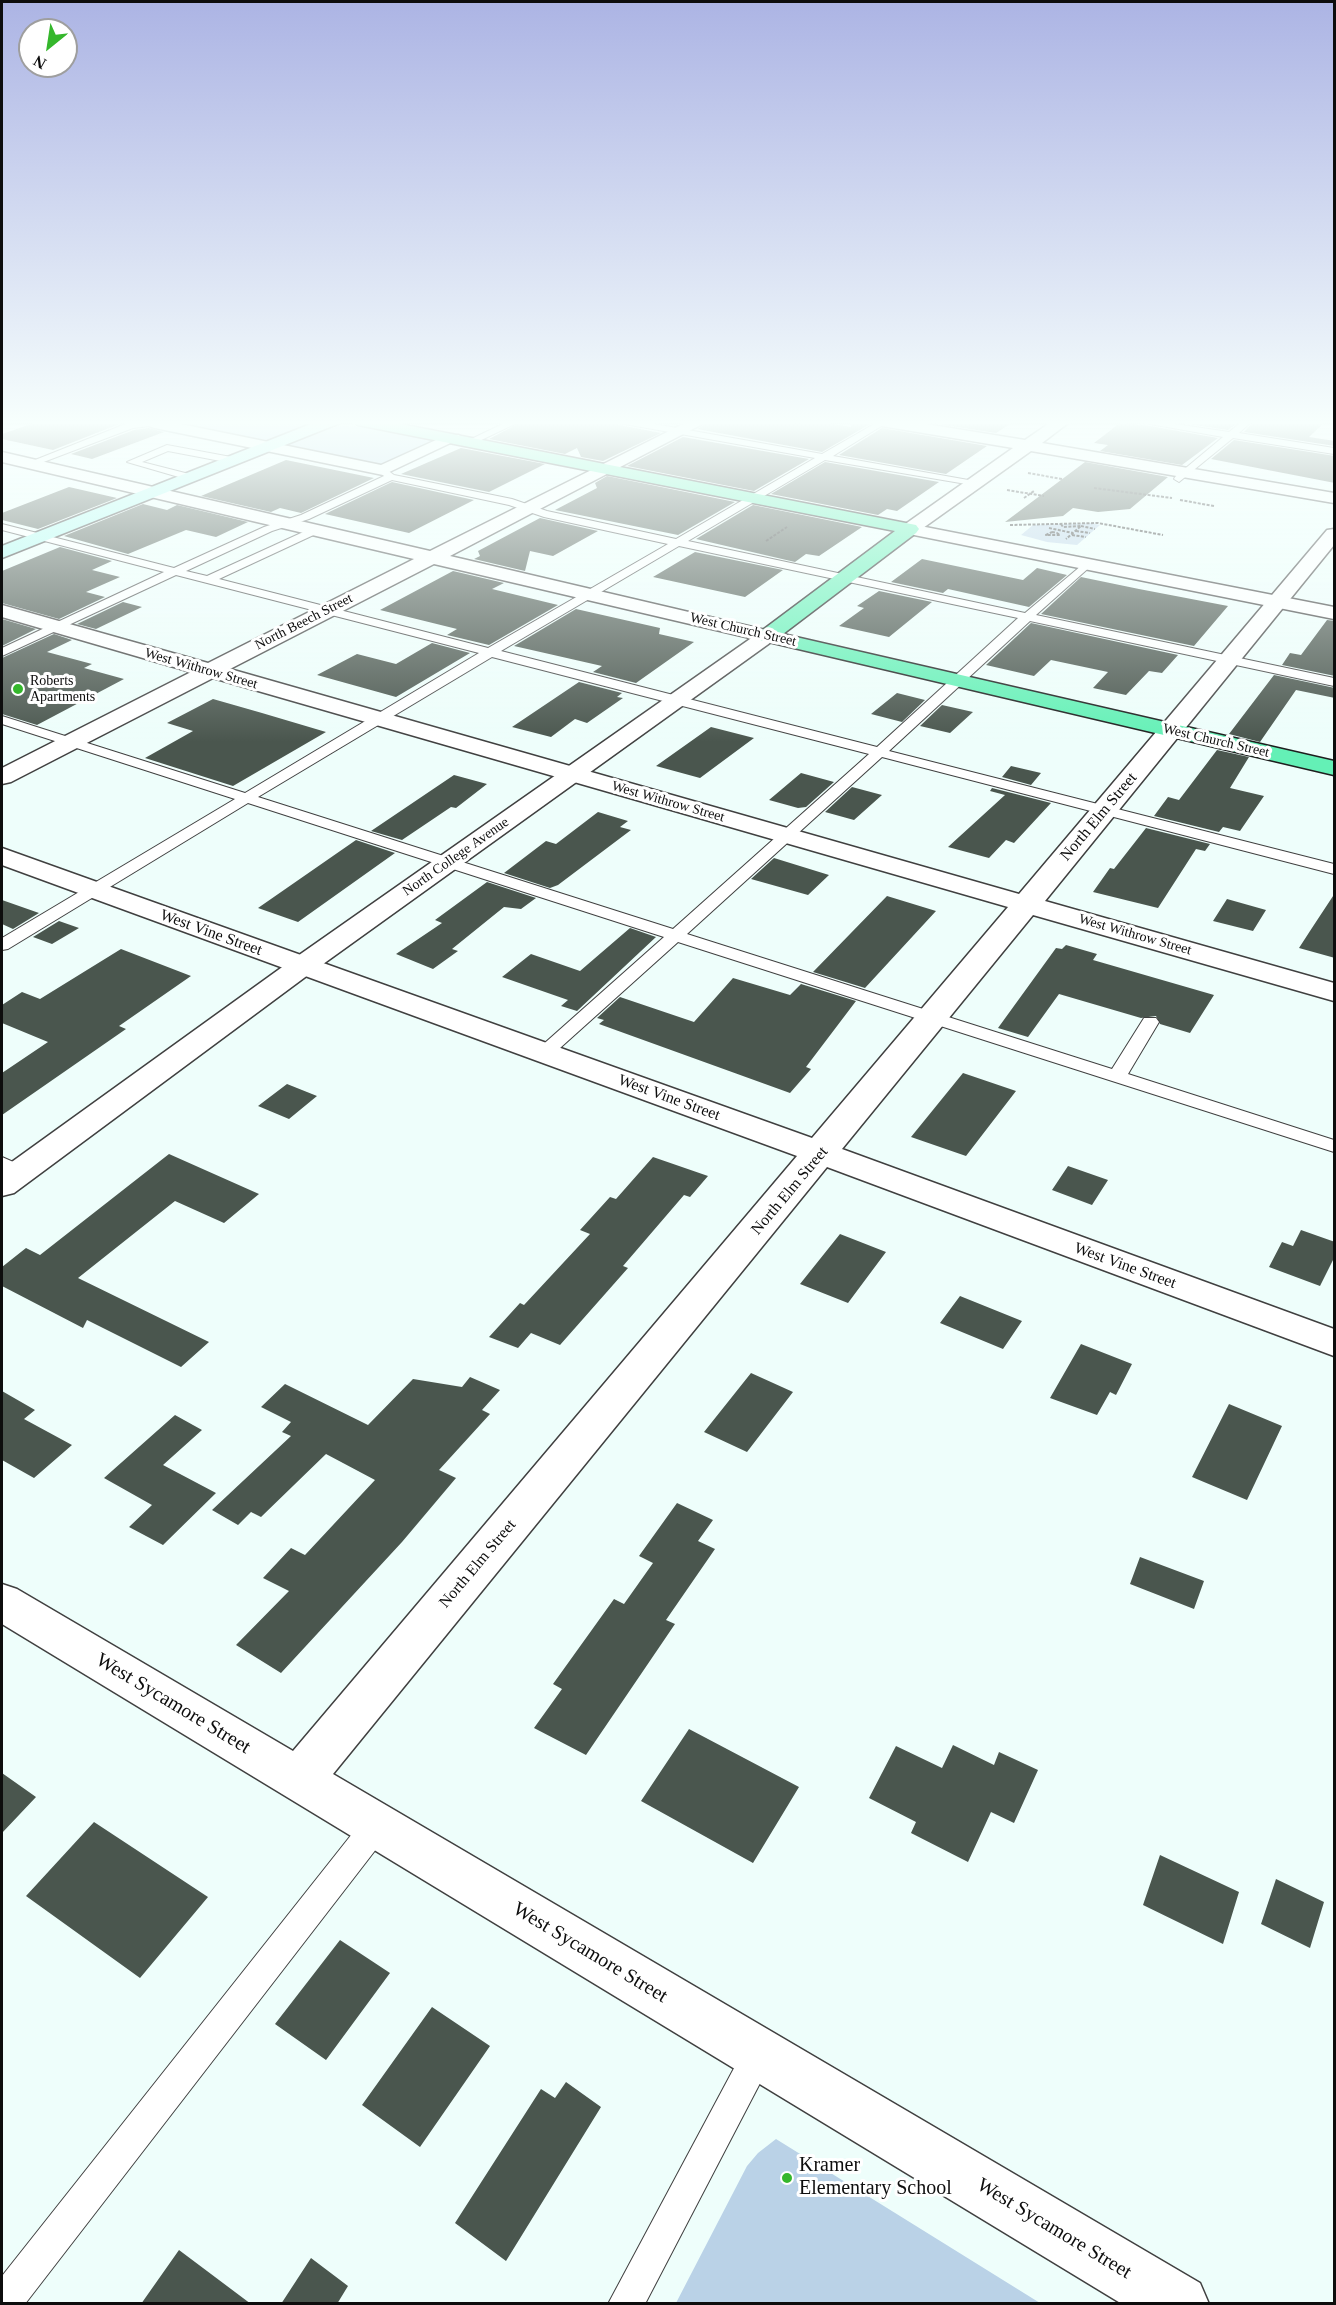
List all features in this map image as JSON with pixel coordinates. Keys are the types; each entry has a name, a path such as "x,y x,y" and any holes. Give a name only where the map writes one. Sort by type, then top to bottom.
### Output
{"highway":[{"path":"903,528 910,529"},
{"name":"North College Avenue","path":"767,636 910,529"},
{"name":"West Church Street","path":"767,636 1335,768"}],"main road":[{"path":"2,552 61,528"}],"street":[{"name":"West Church Street","path":"324,528 431,557 767,636"},
{"name":"North Beech Street","path":"2,777 490,528"},
{"path":"910,529 1335,613"},
{"name":"North Elm Street","path":"298,1779 822,1153 1026,904 1106,811 1170,730 1335,534"},
{"name":"West Withrow Street","path":"2,611 1335,992"},
{"name":"North College Avenue","path":"8,1173 767,636"},
{"name":"West Vine Street","path":"2,856 822,1153 1335,1343"},
{"name":"West Sycamore Street","path":"2,1602 1179,2304"}],"lane":[{"path":"8,528 1335,869"},
{"path":"2,652 274,528"},
{"path":"208,580 304,528"},
{"path":"609,528 1335,682"},
{"path":"2,945 588,594 704,528"},
{"path":"544,1053 1088,563"},
{"path":"2,720 1335,1146"},
{"path":"1117,1076 1150,1022"},
{"path":"2,2304 377,1825"},
{"path":"626,2304 759,2053"}],"path":[{"path":"742,556 787,528"},
{"path":"1048,528 1058,531 1076,531 1093,531 1076,531 1063,542"},
{"path":"1058,531 1060,528"},
{"path":"1068,528 1086,537"},
{"path":"1125,528 1163,534"}],"shaded area":[{"path":"1030,528 1097,528 1077,545 1047,542 1021,535"},
{"path":"776,2139 1040,2303 676,2303 747,2166 758,2153"}],"building":[{"path":"85,528 236,528 216,537 186,530 128,554 64,536"},
{"path":"385,528 420,528 409,533"},
{"path":"522,528 583,528 598,531 553,556 530,551 525,571 474,559 480,556 478,551"},
{"path":"641,528 691,528 678,535"},
{"path":"715,528 861,528 819,556 806,554 795,562 696,539"},
{"path":"60,547 112,561 92,570 120,577 86,592 105,597 59,619 2,603 2,571"},
{"path":"695,552 783,570 745,597 653,577"},
{"path":"922,559 1023,580 1037,568 1067,575 1029,607 948,589 943,593 891,582"},
{"path":"453,571 504,583 492,589 558,605 489,645 447,635 457,629 380,610"},
{"path":"1081,577 1228,606 1194,646 1041,614"},
{"path":"879,591 932,602 889,637 839,626 864,608 857,606"},
{"path":"123,602 142,607 96,629 77,624"},
{"path":"576,609 660,628 659,634 694,642 636,683 593,672 602,666 514,646"},
{"path":"2,619 36,629 2,646"},
{"path":"1327,620 1335,621 1335,676 1282,665 1290,653 1301,655"},
{"path":"1031,623 1178,655 1162,673 1149,671 1126,695 1093,688 1108,672 1051,660 1034,676 986,665"},
{"path":"54,634 72,640 47,652 92,664 84,668 124,679 37,725 2,714 2,658"},
{"path":"432,643 470,653 396,697 317,675 357,654 396,664"},
{"path":"1274,675 1335,688 1335,698 1296,690 1260,742 1229,734"},
{"path":"579,682 622,693 617,697 623,698 587,723 575,719 551,737 512,727"},
{"path":"897,693 925,700 902,722 871,714"},
{"path":"213,699 326,732 233,786 145,758 193,731 167,723"},
{"path":"942,705 973,712 950,733 920,726"},
{"path":"711,727 754,738 700,778 656,766"},
{"path":"1217,750 1249,757 1230,788 1264,796 1240,831 1223,827 1219,832 1154,816 1168,797 1179,800"},
{"path":"1011,766 1041,773 1031,785 1002,777"},
{"path":"801,773 834,782 806,807 798,808 769,800"},
{"path":"454,775 487,784 456,808 451,807 402,840 371,831"},
{"path":"852,787 882,795 854,820 825,812"},
{"path":"992,788 1051,803 1014,843 1006,840 989,858 948,847 1005,795 990,791"},
{"path":"598,812 628,821 620,827 631,830 558,885 550,888 504,873 546,841 556,844"},
{"path":"1146,828 1210,844 1205,851 1196,849 1158,908 1093,892 1110,868 1114,869"},
{"path":"356,840 395,853 298,922 258,908"},
{"path":"774,858 829,875 808,895 751,879"},
{"path":"487,882 536,898 521,909 504,907 452,949 458,951 433,969 396,954 442,923 435,920"},
{"path":"1335,893 1335,958 1299,948 1310,931"},
{"path":"887,896 936,911 865,988 813,972"},
{"path":"1227,899 1266,910 1253,931 1213,921"},
{"path":"2,900 39,913 13,929 2,924"},
{"path":"59,921 79,928 52,944 33,937"},
{"path":"630,928 656,937 577,1011 561,1006 568,1000 502,977 531,954 580,971"},
{"path":"1066,945 1097,954 1093,960 1214,995 1190,1033 1160,1024 1156,1016 1141,1018 1059,994 1028,1037 998,1028 1056,948 1062,949"},
{"path":"121,949 191,976 119,1026 126,1029 2,1115 2,1073 48,1042 2,1023 2,1005 22,992 40,999"},
{"path":"733,978 790,995 801,984 856,1001 806,1067 811,1069 790,1093 599,1024 604,1020 597,1018 620,997 694,1022"},
{"path":"963,1073 1016,1091 966,1156 911,1137"},
{"path":"287,1084 317,1096 289,1119 258,1106"},
{"path":"169,1154 259,1194 224,1223 175,1201 78,1278 209,1342 181,1367 87,1320 83,1328 2,1286 2,1267 26,1248 40,1255"},
{"path":"653,1157 708,1176 690,1197 684,1195 623,1266 628,1268 560,1345 531,1333 518,1348 489,1337 520,1303 524,1305 590,1234 580,1230 610,1197 616,1199"},
{"path":"1068,1166 1108,1180 1092,1205 1052,1190"},
{"path":"1301,1230 1335,1242 1335,1256 1320,1286 1269,1267 1282,1242 1293,1246"},
{"path":"840,1234 886,1252 848,1303 800,1284"},
{"path":"960,1296 1022,1321 1003,1349 940,1323"},
{"path":"1081,1344 1132,1364 1116,1395 1110,1392 1097,1415 1050,1398"},
{"path":"751,1373 793,1392 747,1452 704,1432"},
{"path":"470,1377 500,1390 482,1410 490,1414 439,1470 456,1478 402,1542 281,1673 236,1645 289,1591 263,1578 291,1548 305,1555 375,1480 326,1454 261,1517 251,1512 238,1525 212,1510 291,1436 282,1432 291,1422 261,1407 285,1384 368,1425 413,1379 462,1387"},
{"path":"2,1391 35,1410 24,1419 72,1445 34,1478 2,1460"},
{"path":"1229,1404 1282,1426 1247,1500 1192,1477"},
{"path":"175,1415 202,1430 163,1465 216,1493 163,1545 129,1527 152,1505 104,1478"},
{"path":"677,1503 713,1520 698,1541 715,1549 666,1620 675,1624 586,1755 534,1728 562,1689 553,1684 614,1599 624,1604 653,1563 639,1556"},
{"path":"1140,1557 1204,1581 1194,1609 1130,1584"},
{"path":"689,1729 799,1787 753,1863 641,1801"},
{"path":"953,1745 994,1765 999,1752 1038,1770 1014,1823 991,1812 968,1862 911,1833 916,1822 869,1798 896,1746 942,1768"},
{"path":"2,1773 36,1797 2,1833"},
{"path":"94,1822 208,1897 140,1978 26,1896"},
{"path":"1160,1855 1239,1892 1223,1944 1143,1905"},
{"path":"1276,1879 1324,1902 1310,1948 1261,1924"},
{"path":"340,1940 390,1973 326,2060 275,2024"},
{"path":"432,2007 490,2046 420,2147 362,2105"},
{"path":"566,2082 601,2107 506,2261 455,2223 541,2089 555,2098"},
{"path":"179,2250 251,2304 141,2304"},
{"path":"311,2258 348,2286 337,2304 281,2304"}],"place":[{"name":"Roberts Apartments","path":"18,689"},
{"name":"Kramer Elementary School","path":"787,2178"}]}
